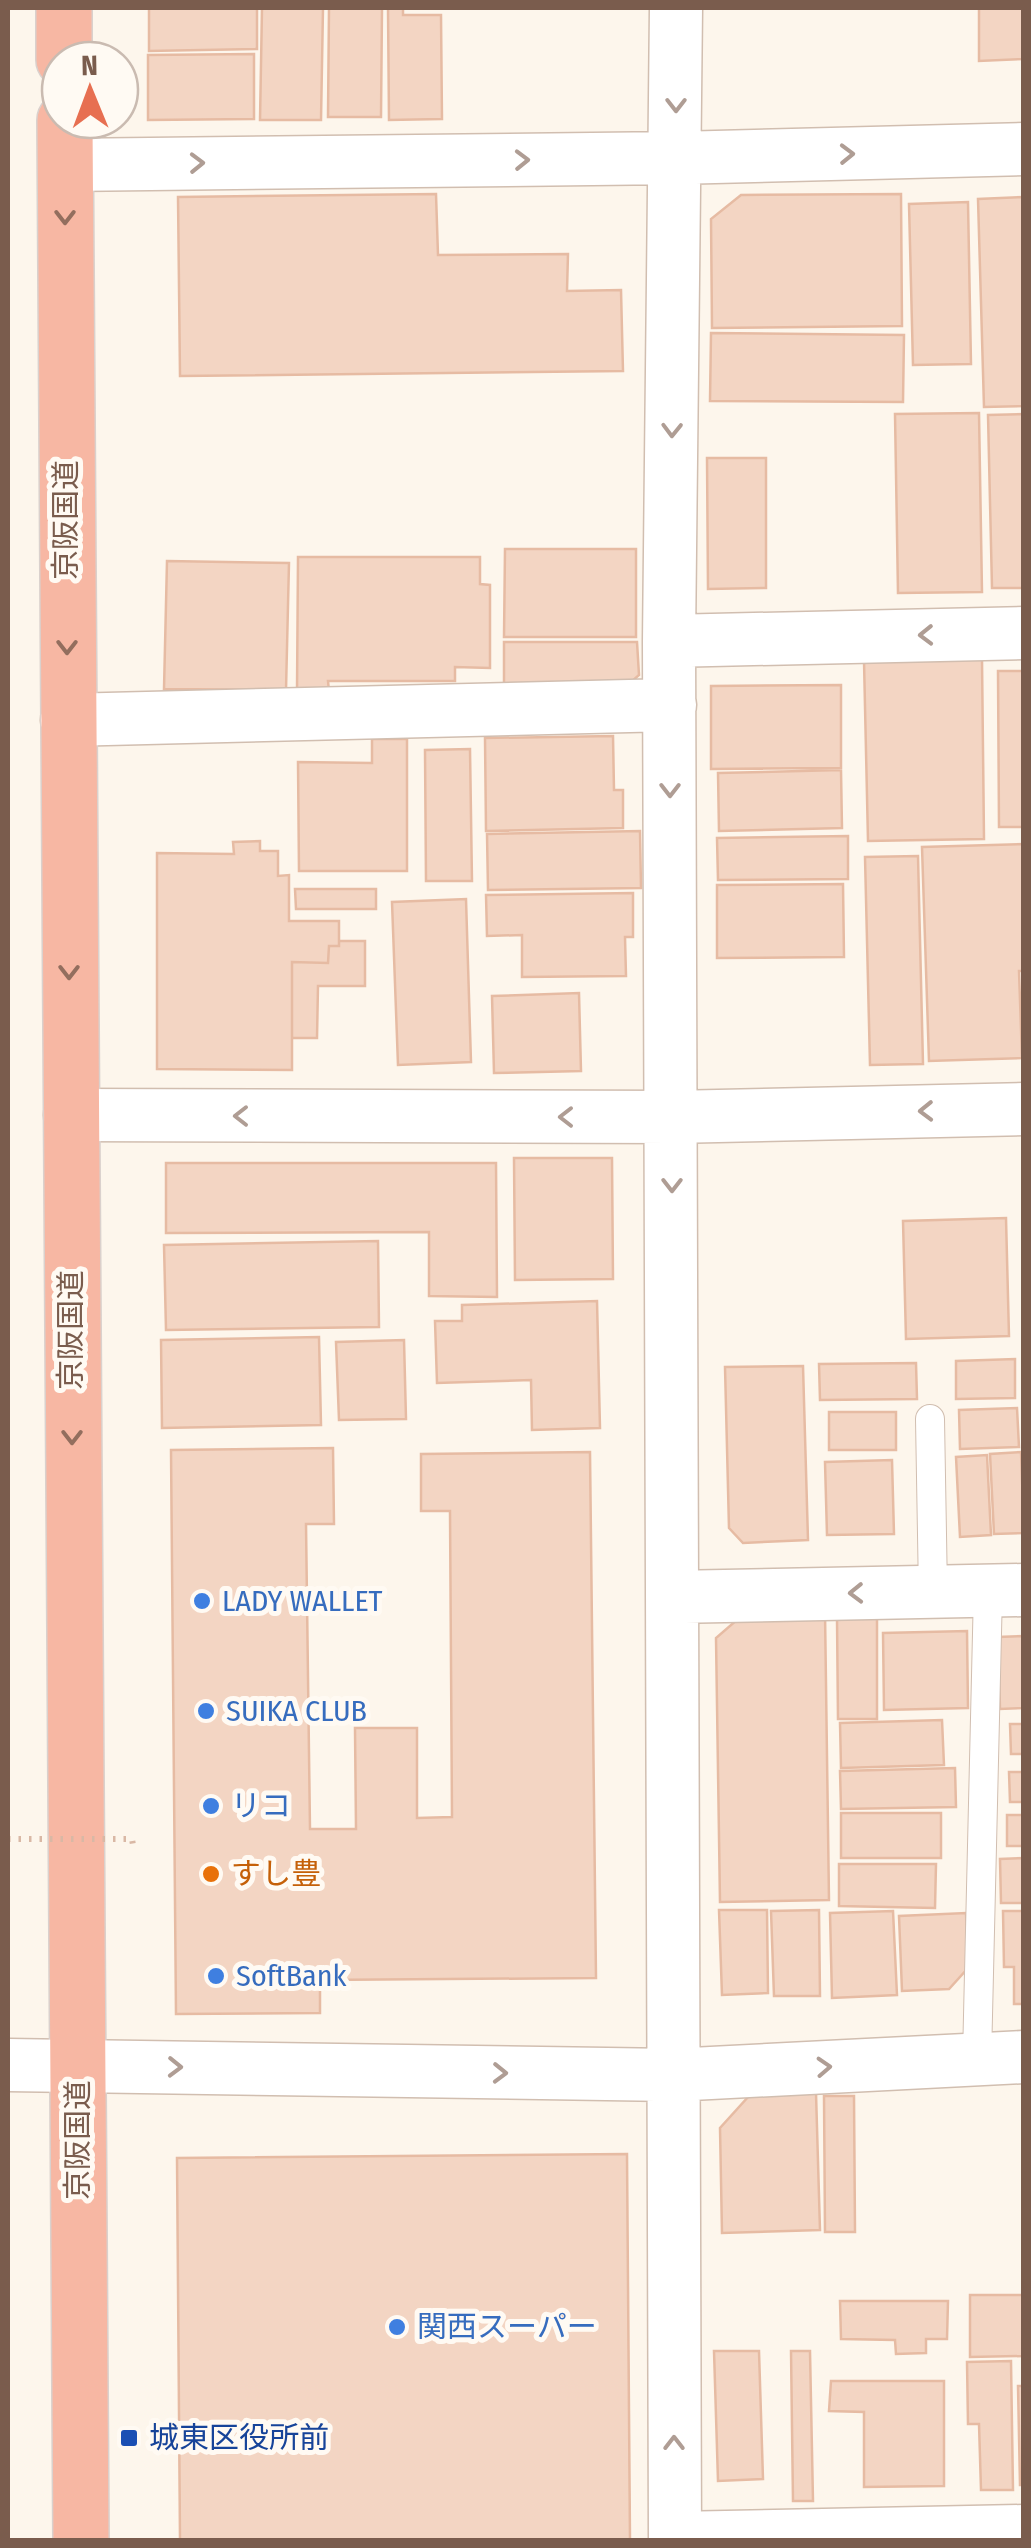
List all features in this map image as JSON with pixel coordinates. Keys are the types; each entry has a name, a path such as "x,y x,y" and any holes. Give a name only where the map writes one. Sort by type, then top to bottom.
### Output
{"highway":[{"path":"64,8 64,40"},
{"name":"京阪国道","path":"65,142 81,2540"}],"street":[{"path":"676,8 668,641 675,2539 1024,2531"},
{"path":"65,142 676,158 1024,149"},
{"path":"668,641 1024,633"},
{"path":"67,720 670,705"},
{"path":"70,1115 672,1118 1024,1109"},
{"path":"672,1598 1006,1590"},
{"path":"8,2065 672,2075 1000,2058"}],"lane":[{"path":"930,1419 933,1592"},
{"path":"1000,2058 1006,1590"}],"path":[{"path":"8,1839 132,1839 134,1851"}],"building":[{"path":"149,8 257,8 257,49 149,51"},
{"path":"262,8 323,8 321,120 260,120"},
{"path":"329,8 382,8 381,117 328,117"},
{"path":"388,8 403,8 403,15 441,15 442,119 389,120"},
{"path":"979,8 1024,8 1024,59 979,61"},
{"path":"254,54 254,119 148,120 148,55"},
{"path":"436,194 438,255 568,254 567,291 621,290 623,371 180,376 178,197"},
{"path":"901,194 902,326 712,328 711,219 741,195"},
{"path":"1024,197 1024,406 984,407 978,199"},
{"path":"968,202 971,364 913,365 909,204"},
{"path":"711,333 904,335 903,402 710,401"},
{"path":"979,413 982,592 898,593 895,414"},
{"path":"1024,414 1024,588 992,588 988,415"},
{"path":"707,458 766,458 766,588 708,589"},
{"path":"505,549 636,549 636,637 504,637"},
{"path":"298,557 480,557 480,584 490,585 490,668 455,667 455,681 328,681 329,691 297,692"},
{"path":"167,561 289,563 286,690 164,689"},
{"path":"504,642 637,642 639,675 619,693 504,694"},
{"path":"982,659 984,839 868,841 864,661"},
{"path":"998,671 1024,671 1024,827 999,827"},
{"path":"841,685 841,768 711,769 711,686"},
{"path":"613,736 614,790 623,790 623,828 486,831 485,738"},
{"path":"372,739 407,739 407,871 299,871 298,762 372,763"},
{"path":"470,749 472,881 426,881 425,750"},
{"path":"841,770 842,828 719,831 718,773"},
{"path":"640,831 641,888 488,890 487,834"},
{"path":"848,836 848,879 718,880 717,838"},
{"path":"260,841 260,851 278,851 278,876 289,875 289,921 339,921 339,946 329,946 328,963 292,962 292,1070 157,1069 157,853 234,854 233,842"},
{"path":"1024,844 1024,971 1019,971 1022,1058 929,1061 922,847"},
{"path":"918,856 923,1064 870,1065 865,857"},
{"path":"843,884 844,957 717,958 717,885"},
{"path":"295,889 376,889 376,909 296,909"},
{"path":"633,893 633,937 625,937 626,976 522,977 522,935 487,936 486,895"},
{"path":"466,899 471,1062 398,1065 392,902"},
{"path":"339,941 365,941 365,986 318,986 317,1038 292,1038 292,962 328,963 329,946 339,946"},
{"path":"579,993 581,1071 494,1073 492,996"},
{"path":"514,1158 612,1158 613,1279 515,1280"},
{"path":"166,1163 496,1163 497,1297 429,1296 429,1232 166,1233"},
{"path":"1006,1218 1009,1336 906,1339 903,1221"},
{"path":"378,1241 379,1327 166,1330 164,1245"},
{"path":"597,1301 600,1428 532,1430 531,1380 437,1383 435,1321 462,1321 462,1305"},
{"path":"319,1337 321,1425 162,1428 161,1340"},
{"path":"404,1340 406,1419 339,1420 336,1342"},
{"path":"1015,1359 1015,1398 956,1399 956,1361"},
{"path":"916,1363 917,1399 820,1400 819,1364"},
{"path":"803,1366 808,1540 743,1543 729,1528 725,1367"},
{"path":"1017,1408 1019,1447 960,1449 959,1410"},
{"path":"829,1412 896,1412 896,1450 829,1450"},
{"path":"333,1448 334,1524 306,1524 310,1829 356,1829 355,1728 417,1728 417,1818 452,1817 450,1511 421,1511 421,1454 590,1452 596,1978 320,1980 320,2013 176,2014 171,1450"},
{"path":"1021,1452 1024,1533 994,1534 990,1454"},
{"path":"987,1455 991,1535 960,1537 956,1457"},
{"path":"892,1460 894,1534 827,1535 825,1462"},
{"path":"746,1612 825,1612 829,1900 720,1902 716,1638"},
{"path":"837,1618 877,1618 877,1719 838,1719"},
{"path":"967,1631 968,1708 884,1710 883,1633"},
{"path":"1024,1636 1024,1708 1000,1709 998,1637"},
{"path":"942,1720 944,1765 841,1768 840,1723"},
{"path":"1010,1724 1024,1724 1024,1754 1011,1754"},
{"path":"955,1768 956,1807 841,1809 840,1771"},
{"path":"1009,1772 1024,1772 1024,1802 1010,1802"},
{"path":"841,1813 941,1813 941,1858 841,1858"},
{"path":"1007,1815 1024,1815 1024,1846 1007,1846"},
{"path":"1024,1858 1024,1903 1001,1903 1000,1859"},
{"path":"839,1864 936,1864 935,1908 839,1906"},
{"path":"719,1910 767,1910 768,1993 722,1995"},
{"path":"819,1910 820,1996 774,1996 771,1911"},
{"path":"893,1911 897,1995 832,1998 830,1913"},
{"path":"1003,1911 1024,1911 1024,2004 1014,2004 1014,1967 1004,1967"},
{"path":"966,1913 968,1968 949,1989 902,1991 899,1916"},
{"path":"816,2093 820,2230 722,2233 720,2128 749,2096"},
{"path":"824,2096 854,2096 855,2232 825,2232"},
{"path":"627,2154 630,2540 180,2540 177,2158"},
{"path":"970,2295 1024,2295 1024,2356 970,2357"},
{"path":"840,2301 948,2301 947,2339 926,2339 926,2353 896,2354 895,2340 841,2339"},
{"path":"714,2351 759,2351 763,2479 718,2481"},
{"path":"791,2351 810,2351 813,2501 793,2501"},
{"path":"1011,2361 1013,2490 981,2490 979,2424 968,2424 967,2362"},
{"path":"831,2381 944,2381 944,2486 864,2487 864,2412 829,2411"},
{"path":"1018,2386 1024,2386 1024,2485 1020,2485"}],"place":[{"name":"LADY WALLET","path":"202,1601"},
{"name":"SUIKA CLUB","path":"206,1711"},
{"name":"リコ","path":"211,1806"},
{"name":"すし豊","path":"211,1874"},
{"name":"SoftBank","path":"216,1976"},
{"name":"関西スーパー","path":"397,2327"},
{"name":"城東区役所前","path":"129,2438"}]}
